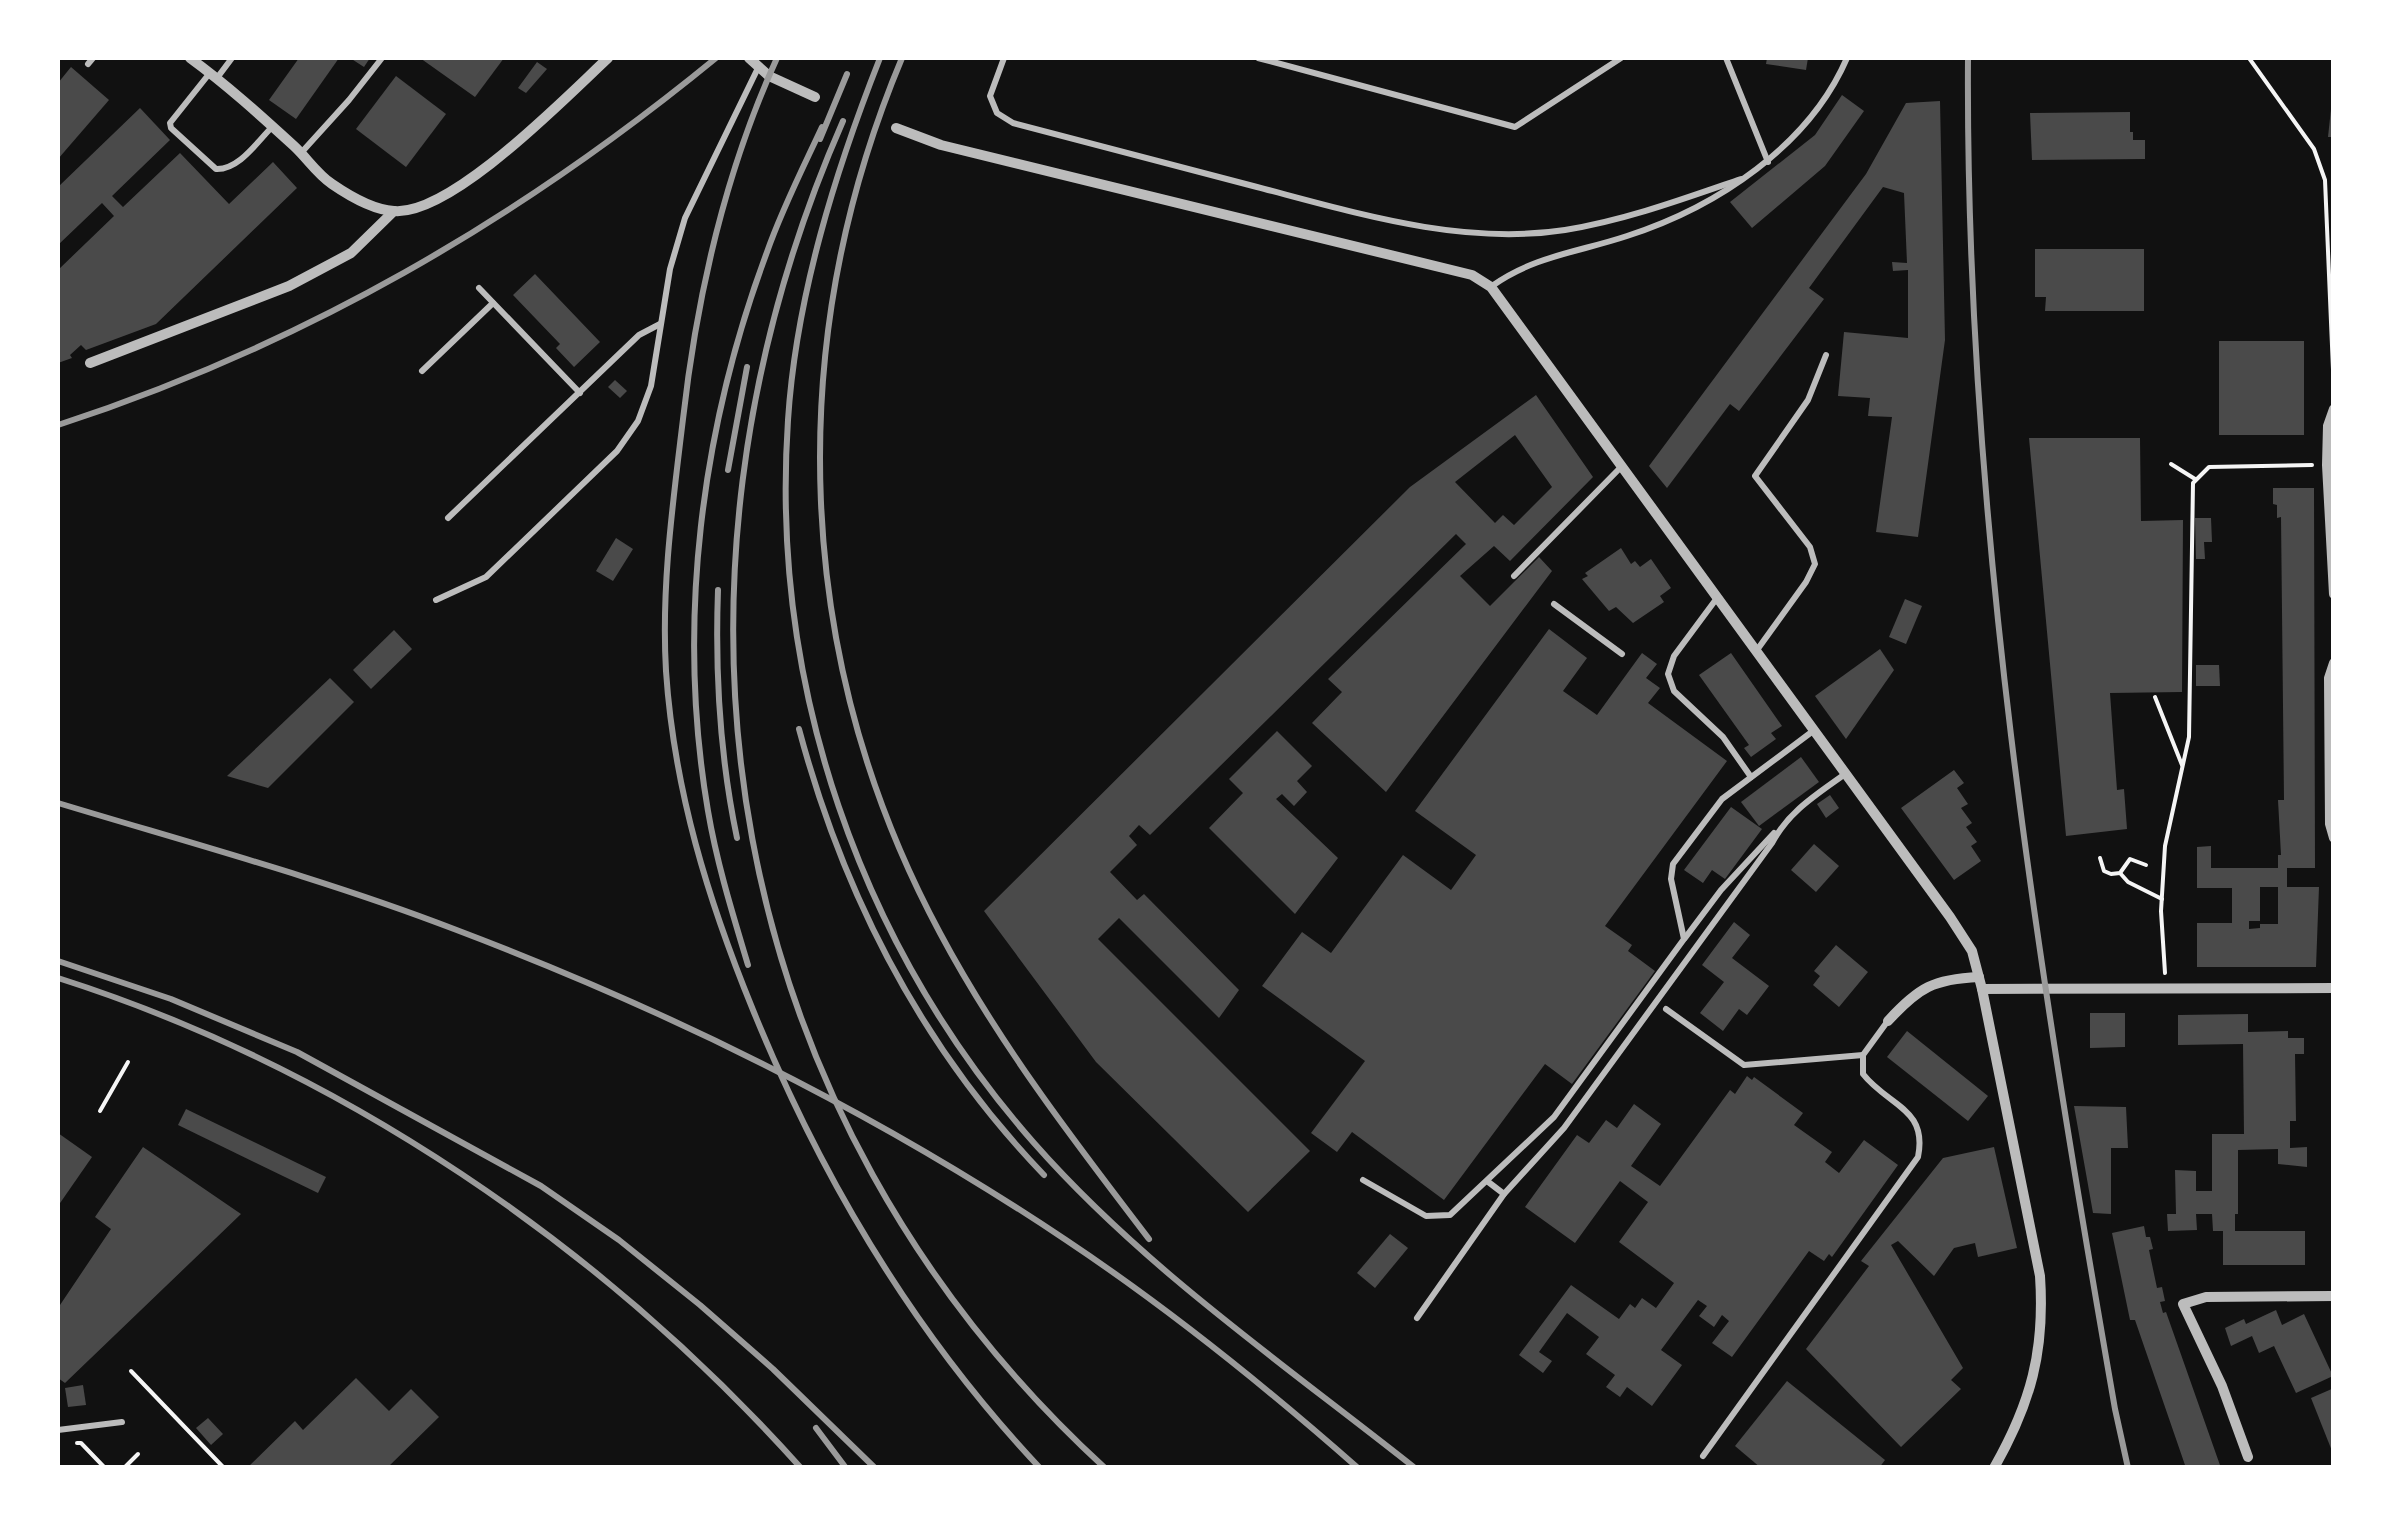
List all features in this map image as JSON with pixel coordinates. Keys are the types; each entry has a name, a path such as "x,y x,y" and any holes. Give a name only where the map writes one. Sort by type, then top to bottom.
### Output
{"street":[{"path":"190,58 272,126 327,181 345,193 394,211"},
{"path":"90,364 213,318 304,279 351,253 394,211 430,202 512,146 608,58"},
{"path":"749,58 768,76 815,98"},
{"path":"896,128 941,145 1472,275 1490,287 1972,951 2040,1276 2042,1319 2029,1392 1994,1468"},
{"path":"2334,409 2328,426 2327,464 2334,594"},
{"path":"2334,663 2330,678 2330,824 2334,838"},
{"path":"1888,1021 1908,998 1946,978 1981,983 2165,988 2334,988"},
{"path":"2248,1457 2222,1386 2182,1304 2206,1297 2334,1296"}],"lane":[{"path":"232,58 170,122 171,128 216,170 223,171 234,165 272,126"},
{"path":"301,153 382,58"},
{"path":"1004,58 990,96 998,113 1013,123 1415,224 1486,233 1562,230 1631,217 1741,179"},
{"path":"1258,58 1515,128 1620,58"},
{"path":"1726,58 1768,162"},
{"path":"1490,287 1530,263 1628,236 1695,209 1768,162 1833,90 1847,58"},
{"path":"436,600 486,576 617,451 638,421 651,386 670,269 685,218 758,68"},
{"path":"478,288 580,393"},
{"path":"422,371 493,303"},
{"path":"448,518 639,336 660,323"},
{"path":"1756,651 1815,564 1810,547 1755,476 1808,400 1826,355"},
{"path":"1514,576 1622,468"},
{"path":"1717,598 1674,656 1668,674 1674,692 1722,738 1751,777"},
{"path":"1554,604 1622,654"},
{"path":"1684,939 1671,879 1674,864 1722,798 1814,730"},
{"path":"1363,1180 1426,1216 1438,1218 1461,1208 1554,1117 1721,890 1796,810 1846,774"},
{"path":"1417,1318 1504,1194 1564,1128 1772,844 1782,824"},
{"path":"1666,1010 1744,1065 1863,1056"},
{"path":"1702,1456 1918,1157 1919,1125 1862,1074 1863,1056 1888,1021"},
{"path":"1487,1181 1504,1194"},
{"path":"58,1430 122,1422"}],"path":[{"path":"2250,58 2314,149 2326,180 2334,393"},
{"path":"2171,464 2196,478"},
{"path":"2165,988 2165,846 2189,737 2190,491 2196,478 2209,467 2327,464"},
{"path":"2155,697 2182,765"},
{"path":"2100,858 2104,871 2111,874 2120,872 2130,859 2146,865"},
{"path":"2120,872 2128,882 2162,900"},
{"path":"100,1111 128,1062"},
{"path":"131,1371 224,1468"},
{"path":"81,1443 105,1468"},
{"path":"124,1468 138,1454"}],"building":[{"path":"299,58 339,58 296,119 269,100"},
{"path":"350,58 370,58 364,67"},
{"path":"420,58 504,58 475,97"},
{"path":"1767,58 1808,58 1806,70 1766,64"},
{"path":"537,62 547,69 526,93 518,88"},
{"path":"71,67 109,100 58,159 58,83"},
{"path":"396,76 446,114 406,167 356,129"},
{"path":"1842,95 1864,111 1825,166 1752,228 1730,202 1815,135"},
{"path":"1940,101 1945,340 1918,537 1876,532 1892,417 1868,416 1870,398 1838,396 1844,332 1908,338 1908,270 1893,271 1892,262 1907,263 1904,193 1883,187 1809,288 1824,299 1739,411 1730,404 1667,488 1649,466 1866,174 1906,103"},
{"path":"140,108 170,140 112,196 123,207 180,153 229,204 273,162 297,188 156,324 86,350 81,345 70,355 72,358 58,363 58,270 114,216 102,203 58,245 58,187"},
{"path":"2331,109 2334,137 2328,137"},
{"path":"2130,112 2130,132 2133,140 2145,140 2145,159 2032,160 2030,113"},
{"path":"2035,249 2144,249 2144,311 2045,311 2046,297 2035,297"},
{"path":"535,274 600,342 574,367 556,348 560,344 513,295"},
{"path":"2219,341 2304,341 2304,435 2219,435"},
{"path":"615,380 627,391 620,398 608,387"},
{"path":"1536,395 1593,477 1510,561 1494,546 1460,576 1490,606 1539,557 1552,571 1386,792 1312,723 1342,692 1328,679 1466,544 1456,534 1150,835 1139,825 1129,836 1137,845 1110,872 1137,900 1144,894 1239,990 1219,1018 1119,918 1098,939 1310,1151 1248,1212 1096,1062 984,911 1410,487","holes":["1515,435 1552,487 1514,525 1503,515 1495,523 1455,482"]},
{"path":"2029,438 2140,438 2141,521 2183,520 2182,692 2110,693 2117,790 2124,789 2127,829 2066,836"},
{"path":"2273,488 2314,488 2315,868 2287,868 2287,887 2319,887 2316,967 2197,967 2197,923 2232,923 2232,888 2197,888 2197,847 2211,846 2211,868 2278,868 2281,855 2281,517 2277,518 2277,505 2273,504","holes":["2260,887 2278,887 2278,924 2260,924 2260,928 2249,929 2249,921 2260,921"]},
{"path":"2195,518 2211,518 2212,542 2204,542 2205,559 2196,559"},
{"path":"616,538 633,549 613,581 596,571"},
{"path":"1621,548 1631,564 1635,561 1640,567 1651,559 1671,588 1660,596 1664,602 1633,623 1616,607 1609,611 1582,579"},
{"path":"1905,599 1922,606 1906,644 1889,637"},
{"path":"1549,629 1587,658 1563,691 1597,715 1642,653 1657,664 1646,678 1660,688 1648,703 1727,761 1605,926 1632,945 1628,951 1655,971 1572,1084 1545,1064 1444,1200 1352,1132 1337,1152 1311,1133 1365,1061 1262,986 1302,932 1331,953 1403,855 1451,890 1476,855 1415,811"},
{"path":"394,630 412,649 371,689 353,670"},
{"path":"1880,649 1894,670 1846,739 1815,696"},
{"path":"1731,653 1782,726 1771,733 1776,739 1751,757 1744,748 1749,745 1699,675"},
{"path":"2196,665 2219,665 2220,686 2196,686"},
{"path":"330,678 354,702 268,788 227,776"},
{"path":"1277,731 1312,766 1297,781 1307,792 1294,806 1282,794 1276,799 1338,858 1295,914 1209,828 1243,793 1229,779"},
{"path":"1801,757 1819,782 1759,826 1741,802"},
{"path":"1954,770 1964,783 1957,788 1968,804 1961,808 1972,823 1966,827 1977,842 1971,846 1981,861 1954,880 1901,808"},
{"path":"1830,795 1839,808 1826,818 1817,804"},
{"path":"1731,807 1762,829 1725,879 1712,870 1703,883 1684,870"},
{"path":"1814,844 1839,866 1816,892 1791,870"},
{"path":"1734,922 1750,935 1732,958 1769,986 1747,1015 1739,1009 1723,1031 1700,1013 1724,982 1702,965"},
{"path":"1836,945 1868,972 1839,1007 1813,985 1820,976 1814,971"},
{"path":"2090,1013 2125,1013 2125,1047 2090,1048"},
{"path":"2248,1014 2248,1032 2288,1031 2288,1038 2304,1038 2304,1054 2295,1054 2296,1121 2290,1121 2290,1148 2307,1147 2307,1167 2278,1164 2278,1149 2238,1150 2235,1231 2305,1231 2305,1265 2223,1265 2223,1231 2213,1231 2212,1214 2196,1214 2197,1230 2168,1231 2167,1214 2176,1214 2175,1170 2196,1171 2196,1191 2212,1191 2212,1134 2244,1134 2243,1044 2178,1045 2178,1015"},
{"path":"1907,1031 1988,1096 1968,1121 1887,1057"},
{"path":"1747,1076 1752,1080 1754,1077 1803,1113 1794,1125 1832,1152 1825,1162 1839,1173 1864,1140 1898,1165 1832,1257 1829,1254 1824,1261 1809,1251 1732,1357 1712,1343 1729,1321 1722,1315 1714,1327 1699,1316 1707,1306 1698,1300 1661,1350 1682,1365 1652,1406 1627,1387 1620,1397 1606,1387 1615,1375 1586,1354 1599,1337 1567,1313 1539,1352 1552,1361 1543,1373 1519,1355 1571,1285 1619,1319 1630,1304 1635,1308 1642,1298 1656,1308 1674,1283 1619,1242 1648,1202 1620,1181 1575,1243 1525,1207 1577,1135 1589,1143 1606,1120 1617,1128 1634,1104 1661,1124 1631,1166 1660,1186 1730,1090 1735,1094"},
{"path":"2074,1106 2126,1107 2128,1148 2111,1148 2111,1214 2093,1213"},
{"path":"186,1109 326,1177 318,1193 178,1125"},
{"path":"58,1133 92,1157 58,1206"},
{"path":"143,1147 241,1214 65,1383 58,1378 58,1308 111,1229 95,1217"},
{"path":"1994,1147 2017,1248 1978,1257 1975,1243 1954,1248 1934,1276 1898,1241 1891,1245 1963,1368 1951,1380 1961,1389 1901,1447 1806,1349 1869,1266 1861,1261 1943,1158"},
{"path":"2144,1226 2153,1249 2149,1250 2157,1288 2162,1287 2163,1313 2166,1312 2221,1468 2186,1468 2135,1320 2130,1320 2112,1233"},
{"path":"1390,1234 1408,1248 1375,1288 1357,1273"},
{"path":"2276,1310 2282,1325 2304,1314 2333,1376 2296,1393 2274,1346 2259,1353 2252,1336 2231,1346 2225,1328 2244,1319 2246,1324"},
{"path":"356,1378 389,1411 411,1389 439,1417 387,1468 247,1468 295,1421 303,1430"},
{"path":"1787,1381 1885,1460 1879,1468 1761,1468 1735,1446"},
{"path":"83,1385 86,1405 68,1407 65,1388"},
{"path":"2334,1388 2334,1456 2311,1398"},
{"path":"208,1418 223,1434 211,1445 196,1428"}],"railway":[{"path":"58,425 236,357 404,273 564,173 716,58"},
{"path":"777,58 728,190 705,280 689,373 665,608 670,715 685,802 722,927 753,1010 809,1134 912,1309 994,1417 1040,1468"},
{"path":"880,58 820,236 799,328 788,420 786,519 794,617 812,713 839,806 875,897 919,983 972,1066 1034,1143 1077,1189 1169,1274 1415,1468"},
{"path":"902,58 863,166 837,277 823,388 821,500 832,611 855,721 891,828 940,933 1012,1052 1149,1239"},
{"path":"1968,58 1970,228 1979,398 2011,736 2059,1073 2128,1468"},
{"path":"820,139 847,74"},
{"path":"843,121 779,300 743,481 734,661 752,839 799,1011 873,1175 975,1328 1105,1468"},
{"path":"748,965 716,850 699,741 694,670 701,528 725,388 744,319 779,220 822,127"},
{"path":"728,470 747,367"},
{"path":"718,590 720,715 737,838"},
{"path":"799,729 839,852 893,968 961,1076 1044,1175"},
{"path":"58,803 306,878 454,929 613,994 769,1067 920,1149 1066,1240 1215,1349 1358,1468"},
{"path":"58,961 171,999 297,1052 541,1186 619,1240 700,1305 875,1468"},
{"path":"58,978 163,1016 266,1061 365,1114 461,1174 554,1240 641,1311 724,1387 801,1468"},
{"path":"816,1428 846,1468"}]}
